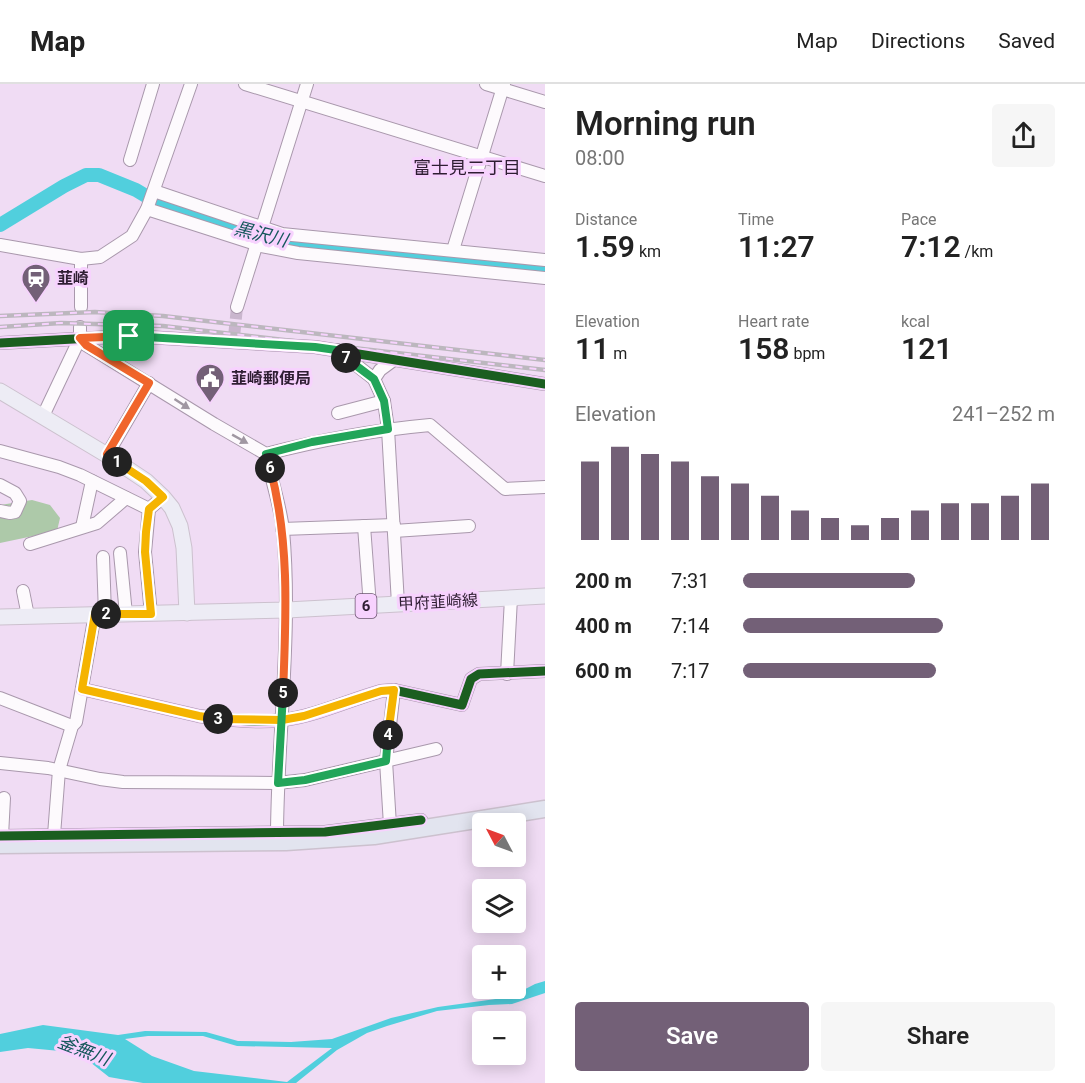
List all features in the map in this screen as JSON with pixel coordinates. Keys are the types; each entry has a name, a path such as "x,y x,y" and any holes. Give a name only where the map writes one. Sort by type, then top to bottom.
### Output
{"highway":[{"path":"1,839 286,842 374,836 545,809"}],"main road":[{"path":"0,391 107,454 146,481 163,497 172,508 180,526 184,548 187,613"},
{"name":"甲府韮崎線","path":"0,617 287,610 545,596"}],"street":[{"path":"130,160 153,84"},
{"path":"0,246 81,259 100,257 132,236 154,191 191,84"},
{"path":"245,84 545,176"},
{"path":"237,307 307,84"},
{"path":"486,84 503,86 545,102"},
{"path":"453,250 503,86"},
{"path":"154,191 282,234 545,260"},
{"path":"147,209 256,244 298,254 545,278"},
{"path":"81,259 81,307"},
{"path":"80,333 86,345 266,454 312,442 388,429 430,425 505,489 545,487"},
{"path":"43,416 80,333"},
{"path":"0,343 80,333 234,339 336,350 545,384"},
{"path":"336,350 374,379 384,401 388,429 398,604"},
{"path":"374,379 387,364 395,359"},
{"path":"107,454 149,383"},
{"path":"338,413 384,401"},
{"path":"0,451 59,467 149,509"},
{"path":"266,454 282,529 287,610 277,831"},
{"path":"82,528 92,481"},
{"path":"0,485 15,493 20,501 15,512 0,512"},
{"path":"151,614 145,552 149,509 163,497"},
{"path":"30,544 97,523 126,498"},
{"path":"364,526 370,606"},
{"path":"282,529 469,526"},
{"path":"120,553 126,614"},
{"path":"54,835 59,770 72,726 76,722 100,614 103,557"},
{"path":"23,591 28,616"},
{"path":"507,674 511,597"},
{"path":"82,689 199,716 282,720 304,716 381,691 394,690 462,705 471,679 479,674 545,671"},
{"path":"390,825 386,761 394,690"},
{"path":"0,698 72,726"},
{"path":"0,763 59,770 123,782 278,783 305,780 436,749"},
{"path":"4,798 1,839 54,835 325,832 421,819"}],"green space":[{"path":"32,500 50,505 60,518 57,531 0,543 0,505"}],"water":[{"name":"釜無川","path":"545,981 545,993 512,1004 437,1011 367,1033 337,1050 296,1083 143,1083 109,1077 90,1062 60,1051 28,1048 0,1052 0,1034 43,1025 118,1035 145,1031 206,1032 238,1041 291,1042 332,1039 391,1018 438,1007 496,999 526,999 526,989","holes":["148,1036 203,1036 237,1046 332,1048 287,1082 194,1071 152,1056 125,1039"]}],"waterway":[{"name":"黒沢川","path":"0,225 64,186 86,175 99,175 136,190 161,205 276,241 545,267"}],"tunnel":[{"path":"234,337 237,307"}],"railway":[{"path":"0,316 95,312 163,316 545,360"},
{"path":"0,327 61,323 163,326 545,370"}],"cycle path":[{"path":"0,343 129,336 315,347 545,384"},
{"path":"82,689 199,716 241,721 273,721 308,715 381,691 394,690 462,705 471,679 479,674 545,671"},
{"path":"0,836 325,832 421,820"}],"place":[{"name":"韮崎","path":"36,304"},
{"name":"韮崎郵便局","path":"210,404"}],"district":[{"name":"富士見二丁目","path":"467,167"}],"route":[{"path":"129,336 80,338 86,345 149,383 107,454 146,481 163,497 149,509 146,532 145,552 151,614 95,614 82,689 215,719 282,720 304,716 381,691 394,690 386,761 305,780 278,783 282,720 287,610 282,529 266,454 312,442 388,429 384,401 374,379 336,350 129,336"}]}
